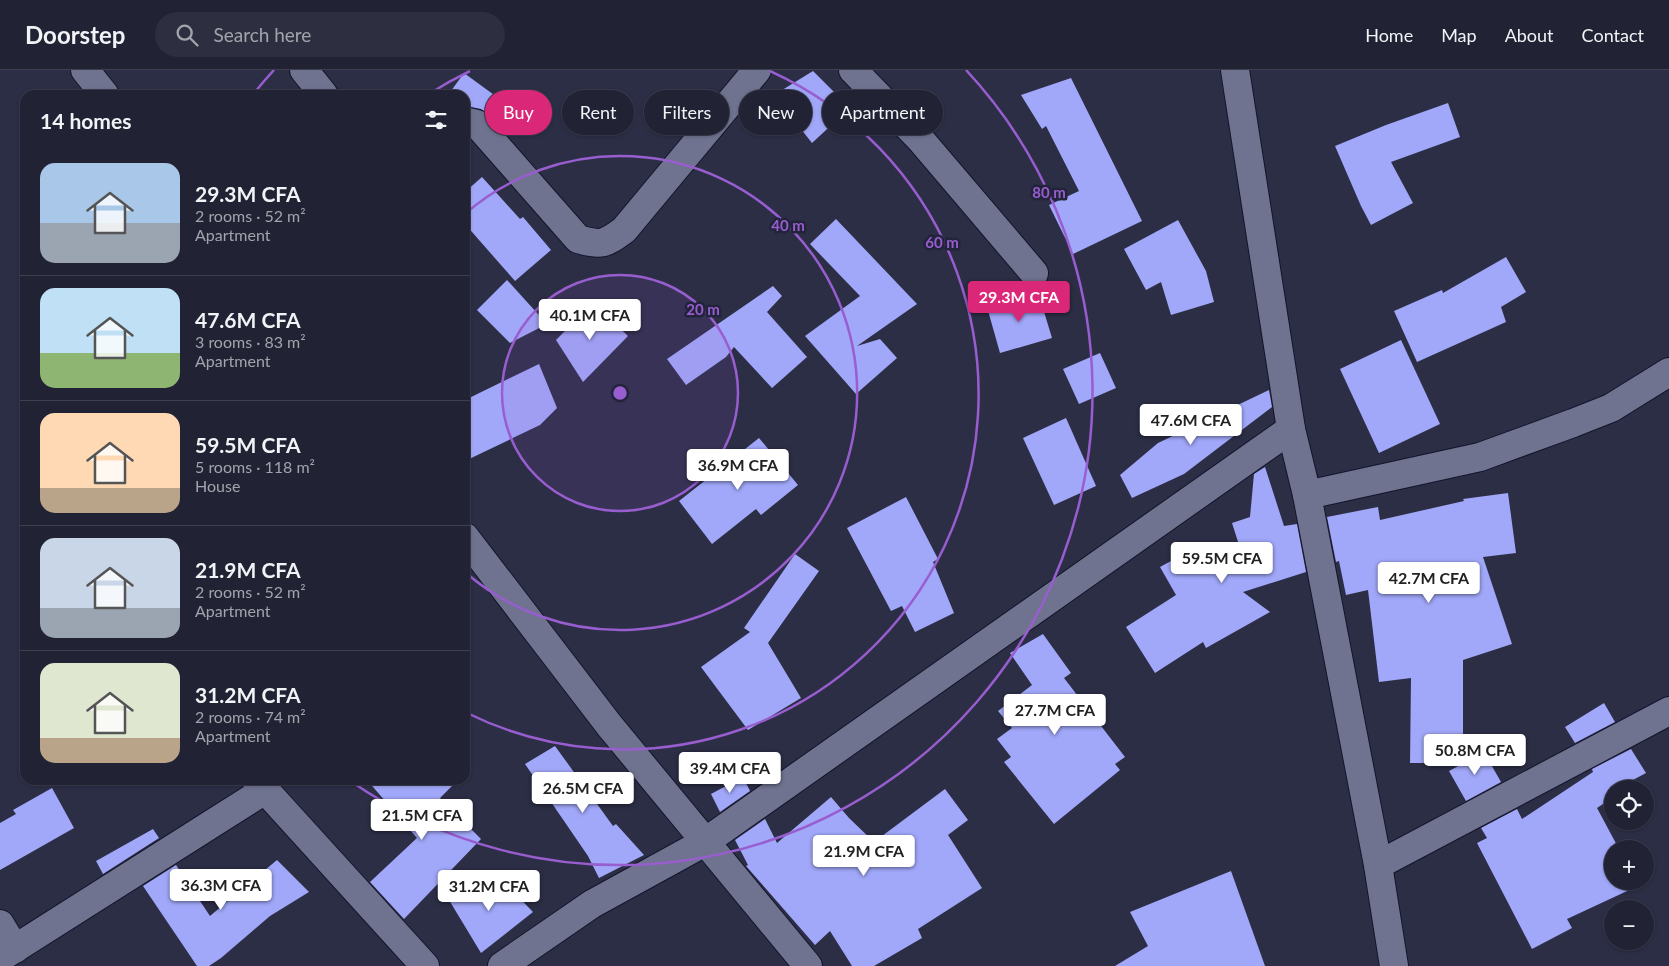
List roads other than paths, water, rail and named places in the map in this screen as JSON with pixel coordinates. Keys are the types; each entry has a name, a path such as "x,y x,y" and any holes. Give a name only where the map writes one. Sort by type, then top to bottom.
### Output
{"street":[{"path":"85,70 101,90"},
{"path":"304,70 320,90"},
{"path":"470,122 477,124 578,239 594,244 609,241 624,230 757,70"},
{"path":"853,70 920,139 1034,273"},
{"path":"1235,70 1290,429 1306,495 1378,865 1394,966"},
{"path":"1306,495 1480,457 1611,408 1669,372"},
{"path":"502,966 592,904 705,842 1290,429"},
{"path":"470,544 609,725 808,966"},
{"path":"1378,865 1669,711"},
{"path":"0,924 7,954 260,785 425,966"}]}
